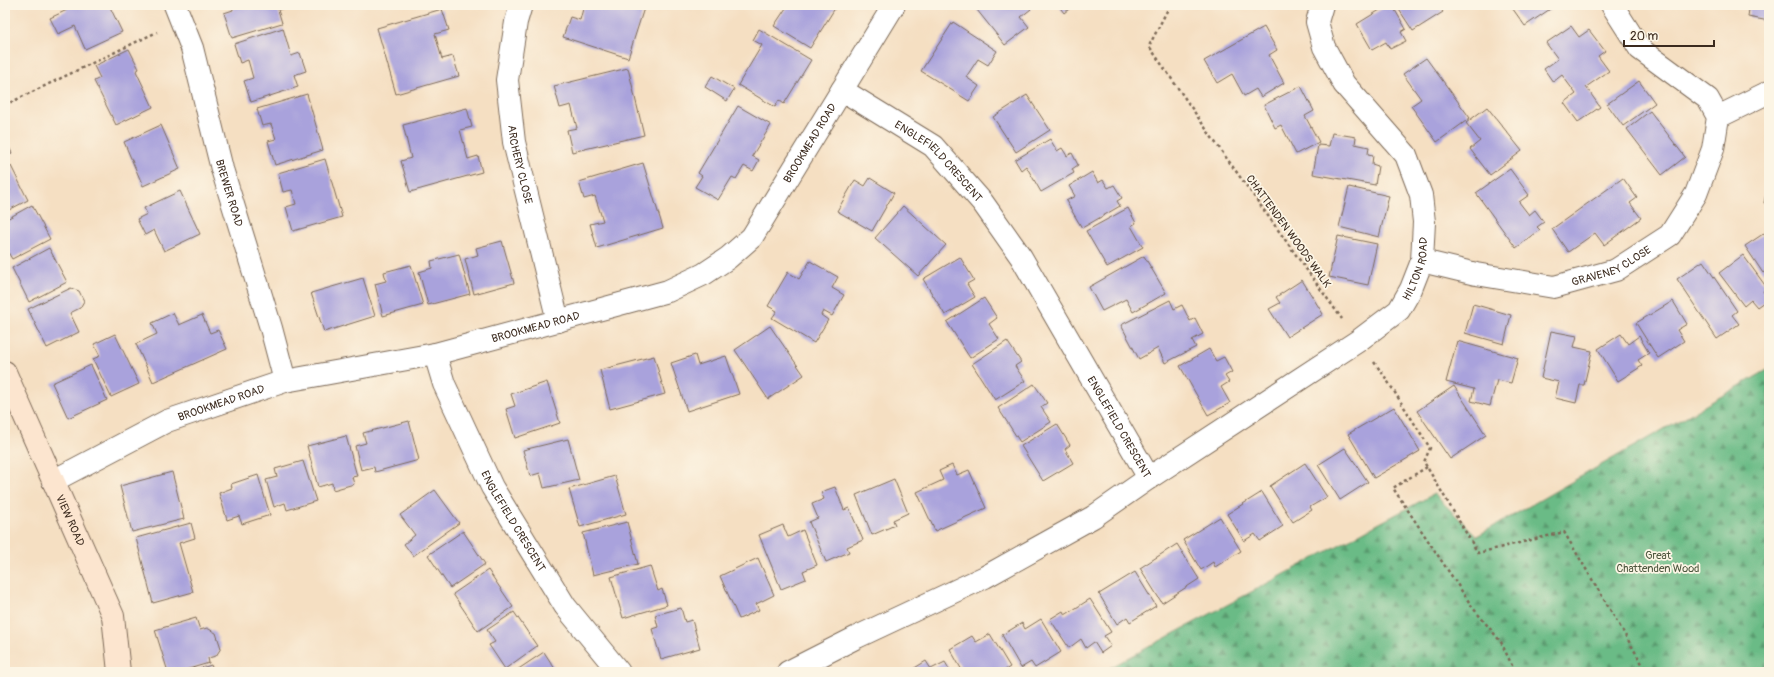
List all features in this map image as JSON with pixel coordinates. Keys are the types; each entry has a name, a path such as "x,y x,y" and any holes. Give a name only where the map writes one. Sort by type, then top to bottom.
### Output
{"street":[{"name":"ARCHERY CLOSE","path":"522,5 516,22 507,80 514,142 558,321"},
{"name":"BROOKMEAD ROAD","path":"53,480 167,421 285,381 435,354 668,291 704,274 728,258 752,237 894,5"},
{"name":"HILTON ROAD","path":"1149,478 1358,341 1399,310 1411,289 1422,261 1424,222 1421,195 1406,155 1344,84 1324,47 1317,22 1322,5"},
{"path":"1612,5 1640,49 1708,99 1718,117 1769,92"},
{"name":"BREWER ROAD","path":"178,12 192,48 222,169 271,328 285,381"},
{"name":"ENGLEFIELD CRESCENT","path":"788,672 857,637 985,577 1093,517 1149,478 1021,257 982,203 933,146 842,90"},
{"name":"GRAVENEY CLOSE","path":"1422,261 1476,274 1554,287 1616,270 1670,235 1696,194 1713,149 1718,117"},
{"name":"ENGLEFIELD CRESCENT","path":"435,354 444,384 492,487 565,606 619,672"},
{"name":"VIEW ROAD","path":"5,372 113,616 119,672"}],"path":[{"name":"CHATTENDEN WOODS WALK","path":"1170,5 1148,46 1215,142 1358,341 1385,376 1430,448 1424,462 1427,467"},
{"path":"5,106 178,12"},
{"path":"1516,672 1501,642 1474,608 1393,488 1427,467 1478,553 1564,532 1647,672"}],"green space":[{"name":"Great Chattenden Wood","path":"1769,369 1769,672 1102,672 1434,494 1477,536"}],"building":[{"path":"65,5 109,5 122,32 85,49 75,26 58,34 50,18 67,10"},
{"path":"232,5 287,5 288,7 278,10 282,23 232,38 224,13 233,10"},
{"path":"584,5 645,5 628,58 563,37 570,17 580,20"},
{"path":"788,5 837,5 810,48 774,26"},
{"path":"973,5 1027,5 1031,9 1021,17 1029,27 1005,45"},
{"path":"1058,5 1074,5 1064,13"},
{"path":"1388,5 1392,5 1406,29 1401,32 1406,41 1390,49 1386,42 1372,50 1357,24"},
{"path":"1396,5 1438,5 1443,12 1413,31"},
{"path":"1510,5 1556,5 1525,26"},
{"path":"1741,5 1769,5 1769,21 1748,17 1749,9 1741,7"},
{"path":"442,9 449,30 435,34 442,59 453,56 459,76 396,94 377,28"},
{"path":"953,22 997,51 988,65 978,59 966,77 979,86 969,101 921,71"},
{"path":"1571,26 1579,37 1589,30 1605,51 1598,56 1609,71 1586,87 1600,107 1578,122 1564,103 1576,94 1562,75 1553,82 1544,69 1558,59 1546,43"},
{"path":"1264,27 1277,50 1269,55 1284,83 1261,97 1256,89 1244,96 1232,74 1217,83 1204,61"},
{"path":"283,28 291,56 300,53 306,71 294,75 298,87 251,102 244,81 253,78 248,60 240,63 234,44"},
{"path":"759,29 811,60 784,104 779,100 775,107 738,85 762,45 753,40"},
{"path":"129,49 139,69 136,71 153,107 116,125 94,81 100,78 94,66"},
{"path":"1426,58 1470,118 1437,142 1411,106 1421,99 1403,74"},
{"path":"628,68 644,135 572,152 567,130 577,128 571,105 560,108 554,86"},
{"path":"712,76 734,89 727,101 705,87"},
{"path":"1639,81 1655,103 1623,126 1607,104"},
{"path":"1301,86 1314,111 1305,116 1319,142 1296,154 1281,125 1275,128 1264,105"},
{"path":"307,94 323,150 275,165 268,141 276,139 271,124 262,126 257,109"},
{"path":"1027,95 1050,130 1016,152 993,117"},
{"path":"738,106 771,125 752,156 759,160 753,171 744,166 736,179 732,177 718,200 695,187 702,176 698,173"},
{"path":"1487,107 1522,151 1490,175 1470,149 1480,141 1466,123"},
{"path":"467,108 472,127 460,130 468,159 478,156 482,172 410,192 401,161 411,158 403,125"},
{"path":"1650,111 1685,157 1662,175 1627,129"},
{"path":"161,125 180,169 143,186 124,142"},
{"path":"1332,133 1356,137 1355,144 1369,147 1368,154 1373,155 1372,164 1378,166 1375,185 1313,174 1318,145 1329,146"},
{"path":"1050,139 1057,151 1062,148 1067,156 1072,153 1078,165 1072,169 1074,173 1041,192 1026,166 1021,170 1015,160"},
{"path":"5,140 12,153 5,157"},
{"path":"325,159 342,217 293,231 286,207 296,204 292,190 283,192 278,173"},
{"path":"643,163 663,228 597,248 590,224 603,221 595,196 584,199 579,182"},
{"path":"11,166 28,200 5,212 5,169"},
{"path":"1510,169 1529,195 1519,202 1529,215 1535,210 1544,222 1537,227 1540,230 1516,248 1476,193"},
{"path":"1092,172 1098,183 1103,180 1108,188 1114,185 1122,198 1117,201 1120,206 1082,228 1066,201 1075,196 1069,186"},
{"path":"870,178 894,193 872,231 837,211 855,180 865,186"},
{"path":"1623,178 1637,198 1630,203 1641,218 1604,245 1595,233 1568,252 1552,229"},
{"path":"1768,184 1769,185 1769,204 1764,203"},
{"path":"1349,187 1389,196 1379,237 1339,227"},
{"path":"180,191 200,234 164,251 154,230 145,235 137,219 147,214 144,208"},
{"path":"32,205 50,239 12,259 5,247 5,220"},
{"path":"903,206 946,245 918,276 875,238"},
{"path":"1128,208 1136,223 1131,226 1143,247 1107,267 1086,231"},
{"path":"1769,230 1769,269 1763,273 1745,246"},
{"path":"1338,236 1377,244 1368,285 1329,277"},
{"path":"502,241 514,283 474,294 465,259 478,255 476,248"},
{"path":"49,248 67,282 29,302 12,268"},
{"path":"459,254 470,294 428,305 419,272 432,268 431,261"},
{"path":"1743,255 1767,288 1763,291 1768,299 1757,307 1751,300 1744,306 1719,273"},
{"path":"1144,256 1166,293 1133,312 1126,299 1102,311 1089,287"},
{"path":"960,257 974,280 967,284 975,297 945,315 923,279"},
{"path":"810,261 838,277 832,288 844,295 832,316 823,311 821,315 828,320 814,343 772,318 777,311 768,306 788,272 799,279"},
{"path":"1703,261 1737,311 1732,315 1739,324 1717,339 1677,279"},
{"path":"411,265 423,305 383,316 375,284 386,281 384,272"},
{"path":"363,278 375,316 324,332 311,293"},
{"path":"1302,280 1323,314 1287,337 1269,309 1280,303 1276,297"},
{"path":"71,288 79,291 84,301 80,308 70,313 79,332 47,348 28,309"},
{"path":"984,298 997,318 989,324 999,339 970,358 947,322"},
{"path":"1170,300 1174,309 1182,305 1190,321 1195,318 1203,334 1192,340 1196,347 1165,363 1158,348 1139,359 1121,325"},
{"path":"1673,301 1687,324 1677,330 1684,341 1658,358 1636,323"},
{"path":"1473,304 1511,315 1504,344 1465,333"},
{"path":"173,313 179,325 202,315 210,333 218,330 227,349 153,382 136,344 157,334 152,323"},
{"path":"770,326 804,375 768,399 735,350"},
{"path":"1551,331 1577,336 1574,347 1592,351 1584,385 1580,385 1576,403 1555,398 1559,382 1541,378"},
{"path":"115,334 139,384 111,397 93,359 100,356 94,344"},
{"path":"1621,334 1628,344 1639,336 1649,353 1638,360 1642,366 1618,381 1598,349"},
{"path":"1007,341 1021,362 1015,366 1025,381 995,400 972,364"},
{"path":"1457,341 1518,358 1511,383 1497,380 1490,406 1471,401 1474,389 1446,382"},
{"path":"1209,349 1216,361 1224,357 1232,372 1225,376 1229,382 1221,387 1230,403 1208,415 1180,366"},
{"path":"695,355 698,365 726,356 739,394 687,411 671,363"},
{"path":"654,356 665,394 610,409 600,370"},
{"path":"91,365 107,400 68,418 52,383"},
{"path":"547,382 560,423 515,438 506,409 515,406 511,394"},
{"path":"1034,384 1047,403 1041,407 1051,422 1020,442 998,408"},
{"path":"1454,386 1486,435 1450,459 1417,411"},
{"path":"1394,407 1420,451 1374,478 1348,434"},
{"path":"409,421 419,460 375,472 374,467 361,470 355,446 366,443 363,433"},
{"path":"1057,424 1070,445 1065,449 1073,463 1043,481 1021,446"},
{"path":"346,436 357,476 352,477 354,484 333,490 332,483 318,487 307,446"},
{"path":"568,439 579,480 544,488 540,473 530,476 523,450"},
{"path":"1345,448 1368,482 1340,500 1318,465"},
{"path":"303,461 316,501 287,510 285,503 274,507 266,480 277,477 275,469"},
{"path":"1305,463 1327,497 1310,507 1312,510 1293,522 1270,486"},
{"path":"952,465 957,475 969,470 986,508 935,531 917,492 943,480 939,471"},
{"path":"172,472 184,519 132,532 120,486"},
{"path":"258,475 270,515 242,524 239,516 227,520 219,493 232,488 231,484"},
{"path":"615,476 626,514 580,527 569,489"},
{"path":"894,479 908,513 893,520 895,525 872,535 856,495"},
{"path":"835,487 844,510 849,508 863,540 847,547 849,552 826,562 809,522 818,518 812,504 824,499 821,492"},
{"path":"435,490 459,523 413,556 404,544 415,535 400,515"},
{"path":"1262,492 1283,526 1260,541 1255,534 1244,541 1227,514"},
{"path":"1220,517 1241,551 1215,567 1213,562 1201,570 1183,540"},
{"path":"627,522 638,564 593,575 583,533"},
{"path":"191,523 195,538 179,543 193,592 153,603 136,538"},
{"path":"783,525 788,537 803,530 817,565 803,571 806,579 781,589 759,535"},
{"path":"463,531 485,564 450,588 428,555"},
{"path":"1177,544 1199,579 1162,603 1140,568"},
{"path":"758,558 774,595 756,604 759,610 739,619 720,576"},
{"path":"650,566 658,591 662,589 667,605 623,618 611,577"},
{"path":"488,570 513,607 478,631 453,594"},
{"path":"1135,572 1156,606 1130,622 1127,617 1117,624 1099,594"},
{"path":"1090,599 1111,632 1104,636 1111,646 1101,653 1094,642 1086,648 1081,639 1069,648 1050,619 1063,611 1065,615"},
{"path":"681,608 685,622 692,620 700,648 661,659 652,629 658,627 655,615"},
{"path":"514,612 537,646 505,669 489,645 495,642 487,630"},
{"path":"196,618 200,630 207,628 216,633 221,648 216,656 208,658 209,663 178,672 168,672 155,630"},
{"path":"1041,619 1061,652 1035,668 1031,662 1021,668 1002,635 1022,623 1025,629"},
{"path":"990,634 1010,667 1005,670 1006,672 963,672 950,649 972,636 976,642"},
{"path":"544,652 557,672 514,672"},
{"path":"926,661 931,669 945,662 951,672 915,672 913,669"},
{"path":"211,665 214,672 189,672"}]}
